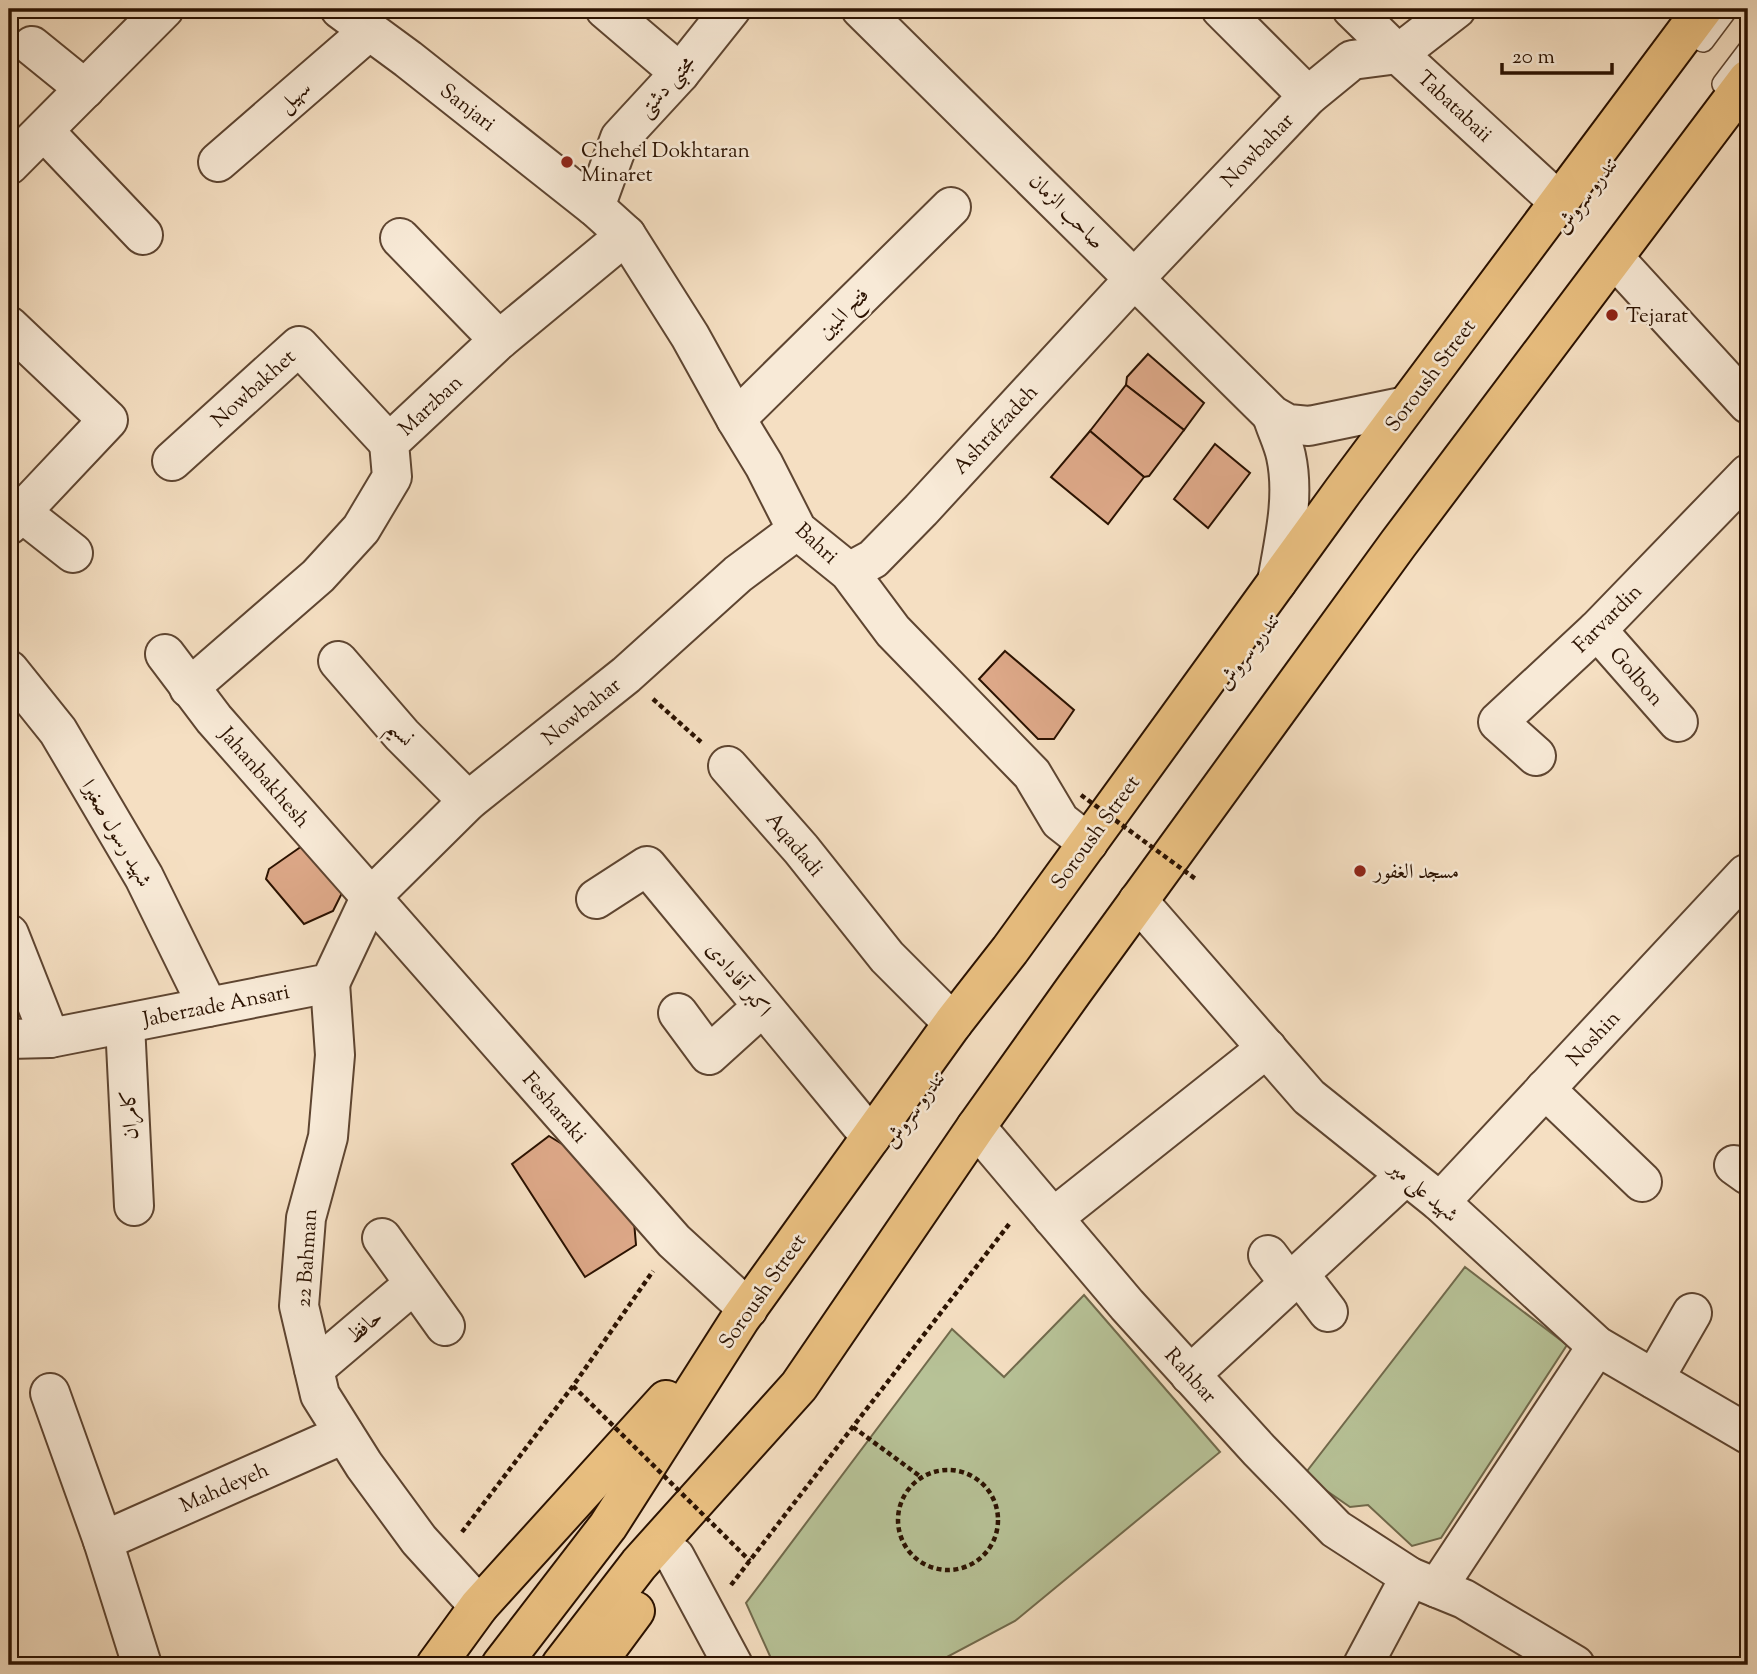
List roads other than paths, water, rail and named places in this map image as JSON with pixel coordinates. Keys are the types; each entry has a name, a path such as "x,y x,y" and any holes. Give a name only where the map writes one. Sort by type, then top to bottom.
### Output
{"main road":[{"name":"Soroush Street","path":"501,1665 607,1526 751,1304 953,1023 1010,950 1406,406 1703,9"},
{"path":"595,1665 799,1386 976,1127 1138,901 1398,544 1748,79"},
{"path":"436,1665 479,1606 751,1304"},
{"path":"561,1665 639,1564 799,1386"}],"street":[{"path":"9,165 164,9"},
{"path":"605,9 680,73"},
{"name":"مجتبی دشتی","path":"595,207 620,138 680,73 731,9"},
{"name":"صاحب الزمان","path":"861,9 1272,415 1288,424 1309,426 1406,406"},
{"path":"1221,9 1308,96"},
{"name":"Tabatabaii","path":"1352,9 1559,202"},
{"path":"1398,54 1456,9"},
{"name":"سهیل","path":"218,162 354,20"},
{"name":"Sanjari","path":"354,20 408,59 595,207"},
{"path":"32,46 85,89"},
{"name":"Nowbahar","path":"1135,278 1308,96 1352,60 1398,54"},
{"path":"44,131 143,235"},
{"name":"Bahri","path":"595,207 626,235 690,337 764,465 797,530 849,572 893,631 1032,774 1060,821 1088,843"},
{"name":"فتح المبین","path":"736,419 951,207"},
{"name":"Marzban","path":"189,688 318,576 361,529 392,477 389,443 499,340 626,235"},
{"path":"400,238 499,340"},
{"path":"1614,258 1743,387"},
{"name":"Ashrafzadeh","path":"849,572 873,559 921,510 1135,278"},
{"path":"9,326 108,420 15,518 74,552"},
{"name":"Nowbakhet","path":"172,461 299,346 389,443"},
{"name":"صاحب الزمان","path":"1272,415 1286,455 1289,478 1286,528 1277,582"},
{"name":"Farvardin","path":"1536,756 1498,722 1597,630 1748,474"},
{"name":"Nowbahar","path":"370,898 468,802 626,675 738,574 797,530"},
{"name":"Golbon","path":"1597,630 1678,722"},
{"name":"Jahanbakhesh","path":"165,654 189,688 370,898"},
{"name":"نسیم","path":"338,661 402,735 468,802"},
{"name":"شهید رسول صغیرا","path":"9,670 58,731 144,877 208,1007"},
{"name":"Aqadadi","path":"728,766 801,849 887,957 953,1023"},
{"name":"اکبر آقادادی","path":"596,899 647,866 872,1137"},
{"name":"Noshin","path":"1440,1202 1746,873"},
{"path":"330,983 370,898"},
{"name":"Fesharaki","path":"370,898 674,1241 751,1304"},
{"name":"شهید علی میر","path":"1138,901 1309,1097 1440,1202 1597,1346 1748,1434"},
{"path":"9,934 50,1038"},
{"name":"Jaberzade Ansari","path":"9,1039 50,1038 330,983"},
{"name":"22 Bahman","path":"330,983 335,1055 328,1136 306,1218 299,1306 320,1395 372,1476 419,1540 479,1606"},
{"path":"678,1013 709,1055 762,1007"},
{"name":"کامران","path":"125,1024 134,1206"},
{"path":"1043,1206 1267,1048"},
{"path":"1545,1089 1642,1182"},
{"name":"Rahbar","path":"976,1127 1190,1375 1336,1530 1423,1583 1464,1599 1575,1665"},
{"path":"1190,1375 1285,1271 1406,1175"},
{"path":"382,1238 445,1326"},
{"path":"1285,1271 1328,1312"},
{"name":"حافظ","path":"314,1369 414,1284"},
{"path":"1654,1380 1692,1313"},
{"path":"1363,1665 1597,1346"},
{"path":"50,1392 103,1541 142,1665"},
{"name":"Mahdeyeh","path":"103,1541 344,1434"},
{"path":"674,1557 733,1665"}],"lane":[{"name":"تندرو سروش","path":"751,1304 790,1276 848,1200 1167,760 1727,9"},
{"name":"تندرو سروش","path":"836,1331 831,1306 967,1110 1459,435 1748,51"}],"place":[{"name":"Chehel Dokhtaran Minaret","path":"567,162"},
{"name":"Tejarat","path":"1612,315"},
{"name":"مسجد الغفور","path":"1360,871"}]}
